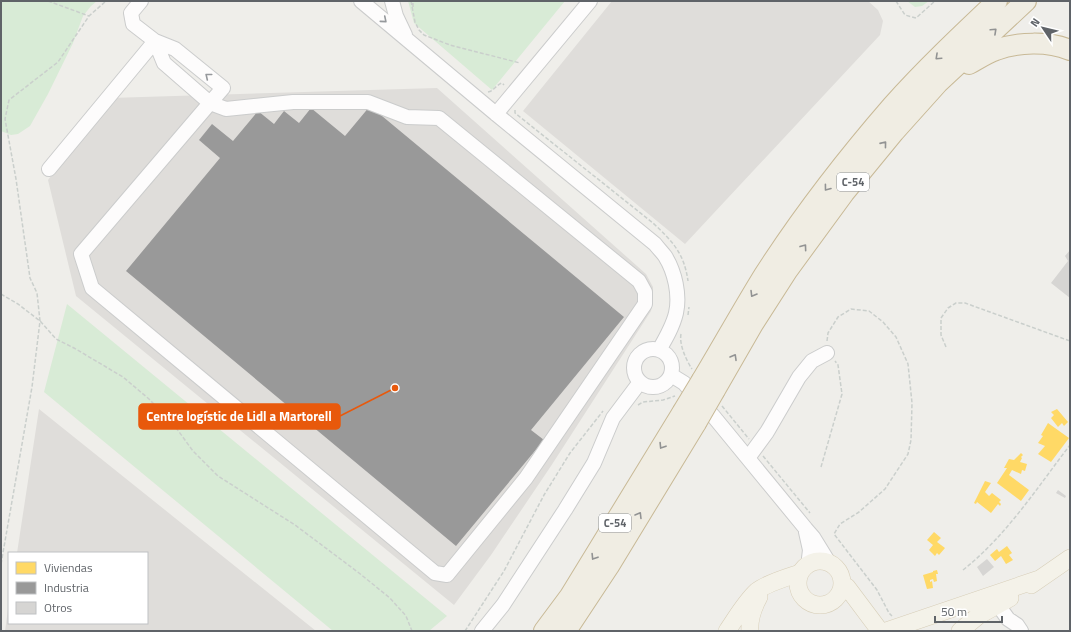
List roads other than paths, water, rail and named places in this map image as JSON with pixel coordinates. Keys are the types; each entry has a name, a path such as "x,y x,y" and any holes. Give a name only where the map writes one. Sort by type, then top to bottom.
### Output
{"highway":[{"path":"960,36 983,1"},
{"name":"C-54","path":"709,385 764,275 809,211 892,106 935,60 997,1"},
{"name":"C-54","path":"544,631 570,596 683,411 709,385 753,324 787,271 844,193 894,132 938,83 1026,1"},
{"path":"938,83 997,49 1027,44 1046,44 1064,47 1070,50"},
{"name":"C-54","path":"566,631 608,566 683,411"}],"main road":[{"path":"960,631 978,616 1020,594 1070,558"},
{"path":"727,631 750,599 758,591 816,561 830,563 839,571 842,584 841,589 834,599 829,603 816,604 804,598 798,580 805,568"},
{"path":"897,628 1039,579"},
{"path":"772,584 801,592"},
{"path":"750,631 751,615 755,604 772,584"},
{"path":"842,584 847,587 880,631"},
{"path":"834,599 863,608"}],"street":[{"path":"141,1 131,13 133,24 155,41 175,48 223,88 210,103 81,254 92,288 435,573 447,576 526,478 645,304 645,292 639,281 439,118 407,117 368,102 293,102 226,108 210,103 164,63 155,41"},
{"path":"361,1 655,244 665,256 672,271 678,298 676,313 669,332 659,350"},
{"path":"392,1 396,16 407,40"},
{"path":"496,114 590,1"},
{"path":"49,169 155,41"},
{"path":"646,350 659,350 669,357 671,363 671,375 668,380 657,387 645,386 636,377 634,371 636,358 646,350"},
{"path":"748,458 808,366 812,361 827,353"},
{"path":"671,375 684,384 748,458 813,537 830,563"},
{"path":"482,631 503,605 565,510 594,463 613,418 640,382"},
{"path":"805,568 810,550 806,529"},
{"path":"998,605 1008,619 1017,625 1021,631"}],"place":[{"name":"Centre logístic de Lidl a Martorell","path":"395,388"}]}
